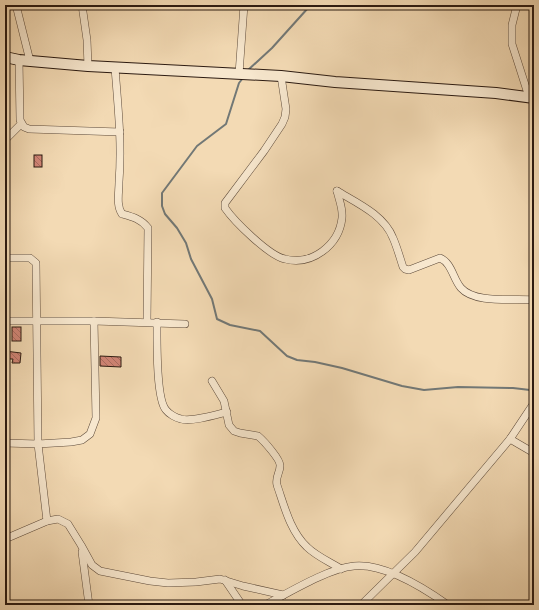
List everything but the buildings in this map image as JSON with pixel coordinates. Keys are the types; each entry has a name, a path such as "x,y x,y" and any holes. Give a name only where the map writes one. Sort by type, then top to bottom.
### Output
{"street":[{"path":"16,5 30,60"},
{"path":"82,5 87,40 88,66"},
{"path":"239,74 244,5"},
{"path":"5,57 19,60 88,66 281,76 316,80 496,93 531,98 512,44 512,25 517,5"},
{"path":"19,60 21,124 29,129 120,132"},
{"path":"115,68 120,132 118,205 122,214 144,222 148,228 147,322"},
{"path":"281,76 286,109 282,124 224,205 233,218 258,242 283,259 298,260 320,254 326,249 338,232 342,219 342,208 337,191 374,214 383,223 393,237 405,270 409,270 440,258 448,264 461,288 472,296 486,299 534,300"},
{"path":"5,140 21,124"},
{"path":"5,258 30,258 36,263 38,444 47,521"},
{"path":"5,321 157,322 185,324"},
{"path":"5,443 38,444 71,442 82,440 90,434 96,418 94,321"},
{"path":"157,322 159,390 162,403 166,410 172,416 182,420 227,412"},
{"path":"212,381 224,401 229,425 234,431 258,436 278,460 280,465 276,481 277,485 286,512 301,541 307,548 341,568"},
{"path":"361,605 415,552 510,439 534,403"},
{"path":"510,439 534,453"},
{"path":"5,539 47,521 58,519 68,524 92,565 96,569 150,581 168,583 220,579 283,595"},
{"path":"81,545 89,594 89,605"},
{"path":"266,605 329,572 341,568 363,565 395,573 448,605"},
{"path":"225,580 242,605"}],"waterway":[{"path":"247,71 272,48 309,5"},
{"path":"243,78 239,83 226,124 197,146 162,193 162,206 165,214 177,228 186,243 191,259 212,299 217,319 230,325 260,331 287,356 297,360 342,368 402,386 424,390 458,387 513,388 530,390 534,392"}]}
